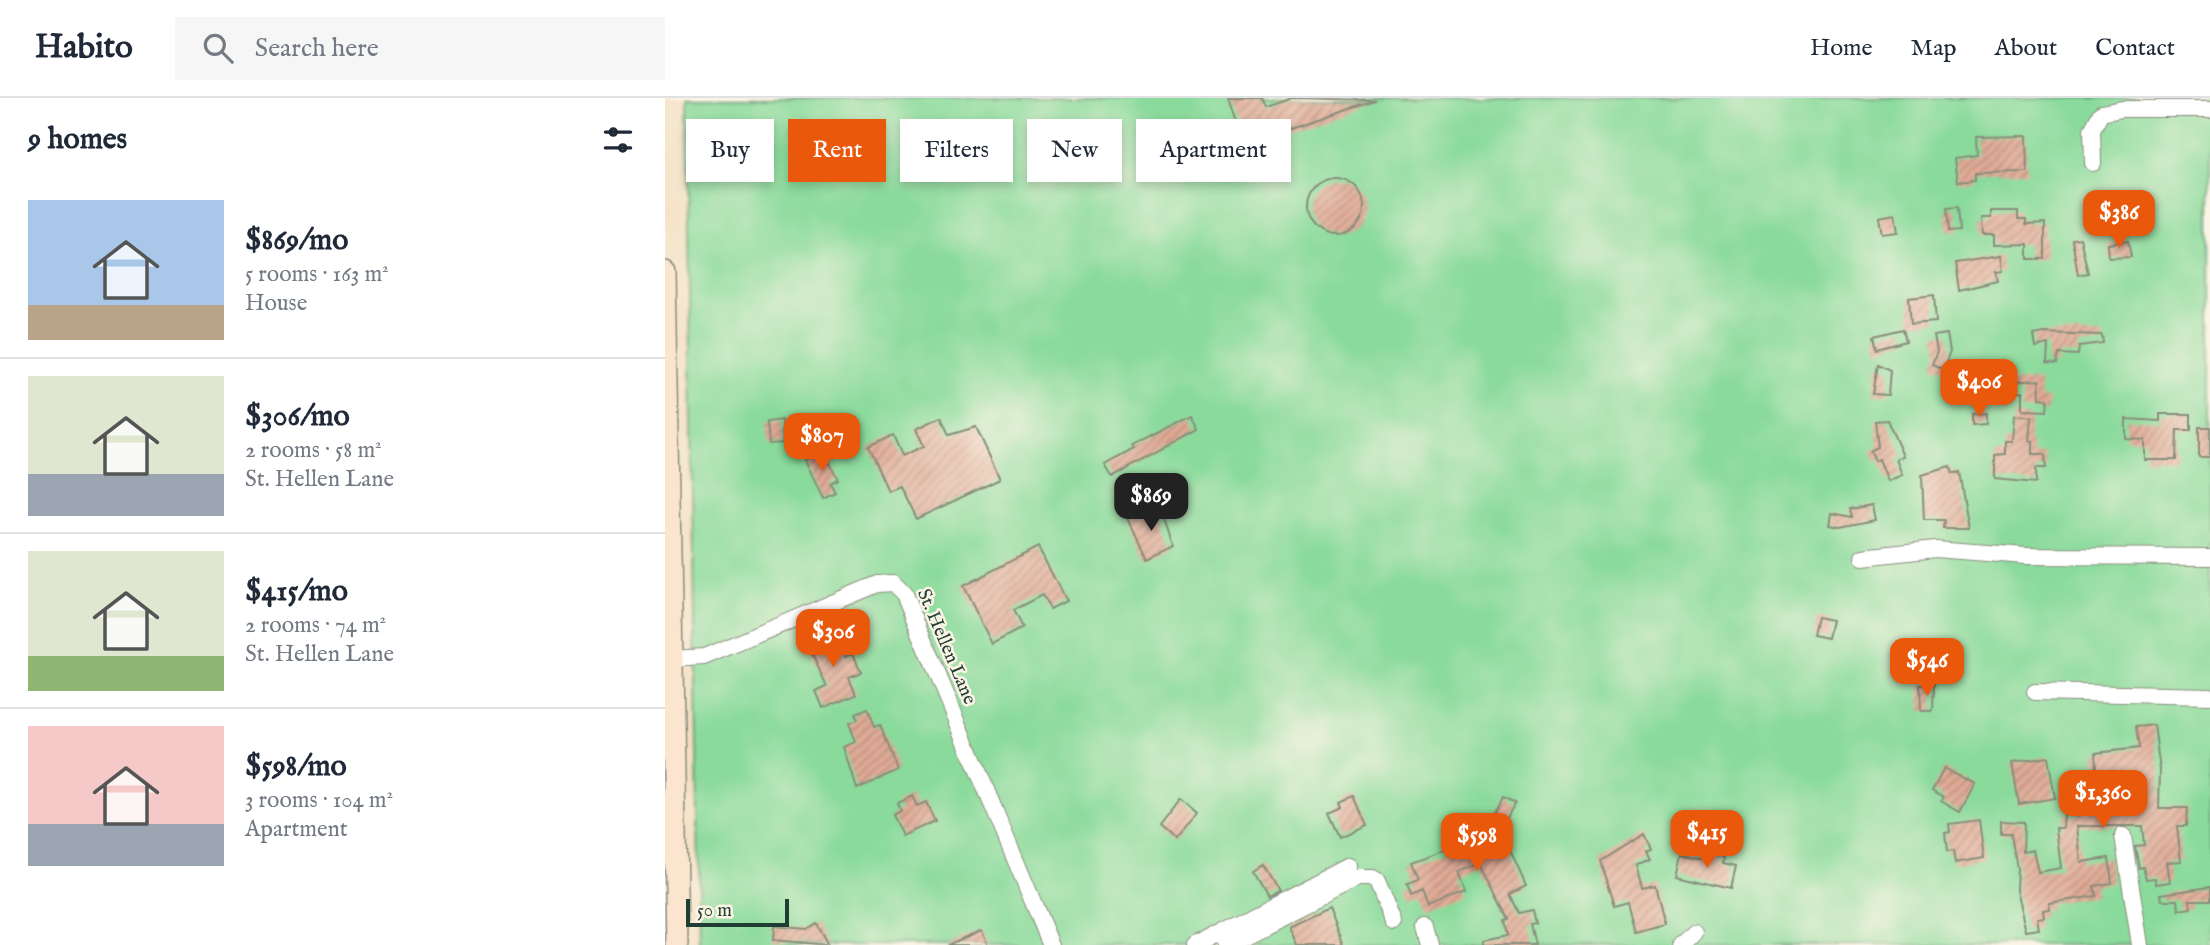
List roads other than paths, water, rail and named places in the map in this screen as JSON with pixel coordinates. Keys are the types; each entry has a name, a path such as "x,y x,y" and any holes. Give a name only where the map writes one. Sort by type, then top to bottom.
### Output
{"main road":[{"path":"665,272 677,945"}],"street":[{"path":"2092,163 2092,130 2101,113 2122,109 2210,109"},
{"path":"1863,556 1935,549 2027,556 2210,557"},
{"name":"St. Hellen Lane","path":"672,659 704,657 877,584 893,583 904,594 1051,945"},
{"path":"2035,692 2210,696"},
{"path":"2123,836 2140,945"},
{"path":"1195,945 1348,866"},
{"path":"1224,945 1311,901 1366,877 1377,881 1394,923"},
{"path":"1425,927 1430,945"},
{"path":"1681,945 1693,932"}]}
